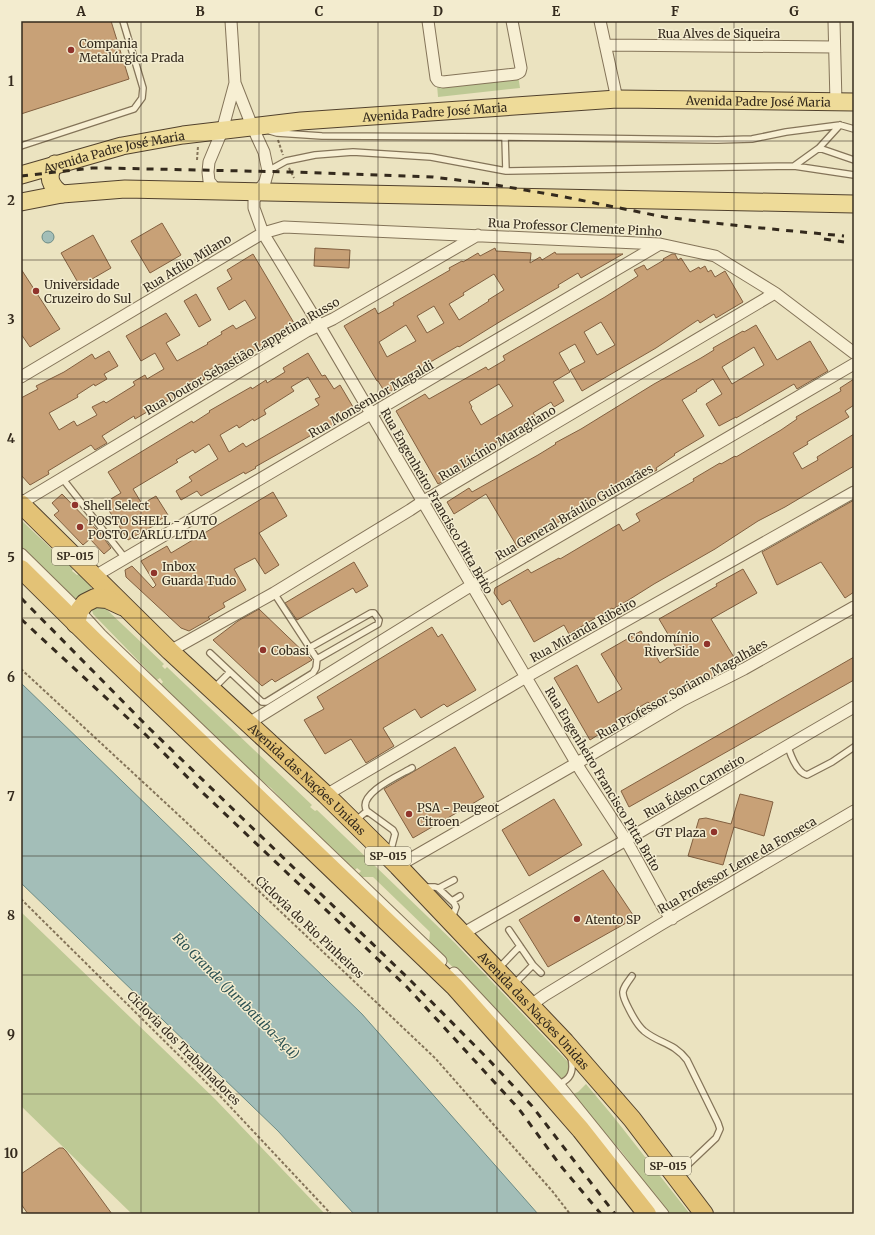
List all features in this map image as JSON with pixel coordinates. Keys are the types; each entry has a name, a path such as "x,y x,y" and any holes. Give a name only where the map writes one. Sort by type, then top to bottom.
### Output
{"highway":[{"name":"Avenida das Nações Unidas","path":"21,503 170,651 249,723 393,861 565,1042 632,1119 704,1214"},
{"path":"21,569 78,617 455,988 534,1075 581,1130 648,1214"},
{"path":"78,617 85,603 95,598 107,599 128,610"}],"main road":[{"name":"Avenida Padre José Maria","path":"21,175 122,146 183,135 301,121 617,99 836,103 854,102"},
{"path":"55,164 50,175 50,181 52,186 62,194"},
{"path":"21,202 62,194 125,189 257,193 854,204"}],"street":[{"path":"231,21 235,83 264,152 268,171"},
{"path":"428,21 436,78 438,81 443,82 516,74 520,72 521,68 512,21"},
{"path":"600,21 604,45 617,99"},
{"path":"834,21 836,103"},
{"name":"Rua Alves de Siqueira","path":"604,45 834,47"},
{"path":"218,192 209,181 209,162 222,131 235,83"},
{"name":"Rua Engenheiro Francisco Pitta Brito","path":"268,171 265,182 257,193 254,208 263,233 319,325 519,667 626,840 664,909 672,920"},
{"name":"Rua Professor Clemente Pinho","path":"263,233 284,227 660,244 715,256 775,293 854,353"},
{"name":"Rua Atílio Milano","path":"21,377 263,233"},
{"name":"Rua Doutor Sebastião Lappetina Russo","path":"21,503 319,325 478,235"},
{"name":"Rua Monsenhor Magaldi","path":"95,576 660,244"},
{"name":"Rua Licínio Maragliano","path":"170,651 274,593 422,502 775,293"},
{"name":"Rua General Bráulio Guimarães","path":"249,723 472,585 492,575 854,364"},
{"name":"Rua Miranda Ribeiro","path":"326,796 526,677 854,492"},
{"path":"21,554 78,617 101,636 462,981 558,1084 663,1214"},
{"name":"Rua Professor Soriano Magalhães","path":"393,861 577,763 683,700 744,669 854,607"},
{"name":"Rua Édson Carneiro","path":"456,928 626,840 788,747 854,707"},
{"name":"Rua Professor Leme da Fonseca","path":"531,1005 551,991 854,811"}],"lane":[{"path":"21,146 134,109 142,98 143,88 123,21"},
{"path":"252,126 276,133 322,136 709,140 752,139 786,132 840,125 854,129"},
{"path":"794,166 820,148 840,125"},
{"path":"505,137 506,171"},
{"path":"820,148 854,160"},
{"path":"268,171 286,162 315,155 353,152 431,157 506,171 794,166 854,175"},
{"path":"62,478 125,558"},
{"path":"210,653 258,700 262,702 266,702 313,673 316,668 317,659 274,593"},
{"path":"310,648 371,613 374,613 379,620 378,624 317,659"},
{"path":"212,689 230,672"},
{"path":"788,747 791,756 801,772 807,775 832,762 854,747"},
{"path":"393,861 395,834 393,830 367,811 365,808 366,800 372,793 412,768"},
{"path":"353,822 367,811"},
{"path":"439,888 454,880"},
{"path":"418,888 439,888 455,904 456,928"},
{"path":"452,901 460,896"},
{"path":"509,930 533,965 541,973"},
{"path":"497,970 520,946"},
{"path":"512,986 533,965"},
{"path":"632,976 624,987 622,997 637,1024 651,1036 673,1046 682,1053 698,1081 720,1129 716,1138 676,1177"},
{"path":"558,1084 565,1082 570,1077 572,1069 572,1060 565,1042"}],"path":[{"name":"Ciclovia do Rio Pinheiros","path":"21,670 191,827 435,1058 570,1214"},
{"name":"Ciclovia dos Trabalhadores","path":"21,899 222,1098 331,1214"}],"green space":[{"path":"518,75 520,88 438,97 437,85"},
{"path":"21,520 73,569 72,571 77,575 79,574 91,587 91,589 84,593 76,602 21,551"},
{"path":"94,606 105,608 164,664 162,666 165,669 167,667 312,805 310,807 315,811 317,810 455,943 570,1064 568,1075 560,1082 486,1001 429,943 430,932 373,877 362,877 358,874 361,871 357,868 355,870 161,684 163,682 160,678 157,680 93,614 92,610"},
{"path":"21,912 215,1099 325,1214 132,1214 21,1106"},
{"path":"586,1084 690,1214 669,1214 621,1151 571,1095 578,1092"}],"water":[{"path":"46,231 50,231 54,237 50,243 46,243 42,239 42,235"},
{"name":"Rio Grande (Jurubatuba-Açú)","path":"21,683 362,1014 538,1214 354,1214 278,1131 21,883"}],"building":[{"name":"Compania Metalúrgica Prada","path":"21,21 111,21 129,79 21,114"},
{"path":"162,223 181,255 150,273 131,241"},
{"path":"93,235 111,268 80,286 61,253"},
{"path":"315,248 350,250 349,268 314,266"},
{"path":"495,248 496,251 531,253 530,263 540,257 542,260 555,252 556,254 623,254 581,278 578,273 558,285 559,287 459,347 458,346 427,364 429,366 403,379 405,383 386,394 344,326 375,308 378,314 394,305 393,303 450,270 449,268 478,253 480,256","holes":["494,274 504,290 459,320 449,304 464,295 463,293","434,306 444,323 427,333 417,316","406,325 416,341 387,357 379,342"]},
{"path":"253,254 297,328 274,342 273,340 238,360 237,358 222,367 220,364 202,374 205,379 176,393 178,396 166,402 164,399 146,409 147,412 135,419 134,416 102,436 107,443 95,450 91,445 48,471 49,474 30,485 21,475 21,398 38,389 36,386 64,372 92,354 95,359 109,351 118,366 104,374 107,379 95,386 94,384 77,395 78,397 49,413 59,430 74,421 77,426 97,415 92,407 104,401 106,403 135,385 133,382 145,375 147,379 164,369 155,353 141,361 126,336 166,313 180,335 166,343 177,361 208,344 207,343 222,334 221,332 233,325 236,329 256,318 245,300 229,310 217,288 232,279 227,270"},
{"path":"675,254 678,260 681,258 690,272 699,267 700,269 705,266 708,272 711,270 715,277 725,271 743,302 716,318 714,314 700,323 698,320 656,348 582,391 570,370 585,362 575,344 559,353 570,372 553,382 564,401 554,407 551,402 533,413 537,418 465,461 468,467 438,484 396,411 425,394 429,399 486,367 488,370 505,360 503,356 605,297 638,276 634,270 644,265 647,270 664,260 663,259","holes":["601,322 615,345 597,355 584,332","499,384 513,406 481,425 469,402"]},
{"path":"21,269 60,329 30,347 21,334"},
{"path":"196,294 211,320 199,327 184,301"},
{"path":"756,325 777,360 810,341 828,371 797,389 794,384 736,418 719,426 706,404 722,394 713,379 682,400 704,436 674,454 675,455 656,468 657,470 644,477 642,473 604,496 605,497 597,502 596,500 573,513 518,548 486,494 454,514 447,502 469,488 472,492 538,455 556,444 555,443 581,429 654,384 701,358 714,350 713,348 743,331 744,332","holes":["754,347 764,365 732,384 722,367"]},
{"path":"308,353 322,376 325,375 334,389 340,385 356,412 325,431 324,428 245,474 244,472 201,496 197,491 181,500 176,491 192,481 189,477 218,459 209,444 195,453 193,450 176,460 178,462 133,489 142,504 156,496 168,515 154,523 155,525 128,540 104,503 121,493 108,472 192,421 193,423 210,412 209,411 251,387 252,389 266,380 267,383 285,372 283,368","holes":["308,377 320,397 315,399 319,405 246,447 243,443 229,452 220,435 237,425 239,428 253,419 254,421 266,414 264,410 294,391 291,387"]},
{"path":"854,379 854,405 845,411 849,417 807,442 808,444 793,453 802,469 818,460 817,457 854,434 854,466 785,507 758,521 715,549 569,634 564,625 534,642 510,600 502,605 494,593 495,588 528,569 531,573 559,558 560,559 619,524 623,531 640,521 636,514 694,481 693,479 720,463 721,464 735,456 736,457 781,430 797,419 796,417 841,391 840,388"},
{"path":"273,492 287,516 259,533 279,565 265,574 255,558 234,569 246,590 223,603 225,607 208,617 210,619 189,631 181,628 126,577 125,570 132,566 153,588 156,585 141,561 167,546 171,553"},
{"name":"POSTO SHELL - AUTO POSTO CARLU LTDA","path":"62,494 100,533 111,548 104,554 90,539 83,545 54,515 59,511 52,503"},
{"path":"854,500 854,592 845,598 821,562 777,585 762,552"},
{"path":"354,562 368,586 356,593 353,588 297,620 285,603"},
{"path":"743,569 757,593 711,619 738,664 680,694 677,688 650,704 648,702 616,721 617,723 590,740 554,678 577,665 598,703 622,689 601,654 641,631 660,663 678,651 659,619 717,586 716,584"},
{"name":"Cobasi","path":"259,609 312,660 275,682 272,679 262,686 213,640 238,621"},
{"path":"432,627 438,637 442,634 476,690 447,707 444,704 421,718 415,709 383,728 394,746 366,763 351,739 325,754 304,720 324,709 317,697"},
{"path":"854,657 854,680 629,807 621,791"},
{"path":"455,747 484,797 413,838 384,789"},
{"name":"GT Plaza","path":"740,794 773,802 764,836 734,827 723,865 688,856 699,819 706,818 731,824"},
{"path":"554,799 582,845 529,876 502,830"},
{"name":"Atento SP","path":"603,870 635,918 548,967 519,920"},
{"path":"59,1148 63,1148 66,1151 112,1214 28,1214 21,1204 21,1174"}],"railway":[{"path":"21,176 92,168 105,168 433,177 490,184 560,196 664,217 844,236"},
{"path":"824,239 844,242"},
{"path":"21,598 150,729 411,981 489,1060 532,1106 615,1214"},
{"path":"21,619 146,735 201,791 407,987 519,1109 560,1165 601,1214"}],"place":[{"name":"Compania Metalúrgica Prada","path":"71,50"},
{"name":"Universidade Cruzeiro do Sul","path":"36,291"},
{"name":"Shell Select","path":"75,505"},
{"name":"POSTO SHELL - AUTO POSTO CARLU LTDA","path":"80,527"},
{"name":"Inbox Guarda Tudo","path":"154,573"},
{"name":"Condomínio RiverSide","path":"707,644"},
{"name":"Cobasi","path":"263,650"},
{"name":"PSA - Peugeot Citroen","path":"409,814"},
{"name":"GT Plaza","path":"714,832"},
{"name":"Atento SP","path":"577,919"}]}
